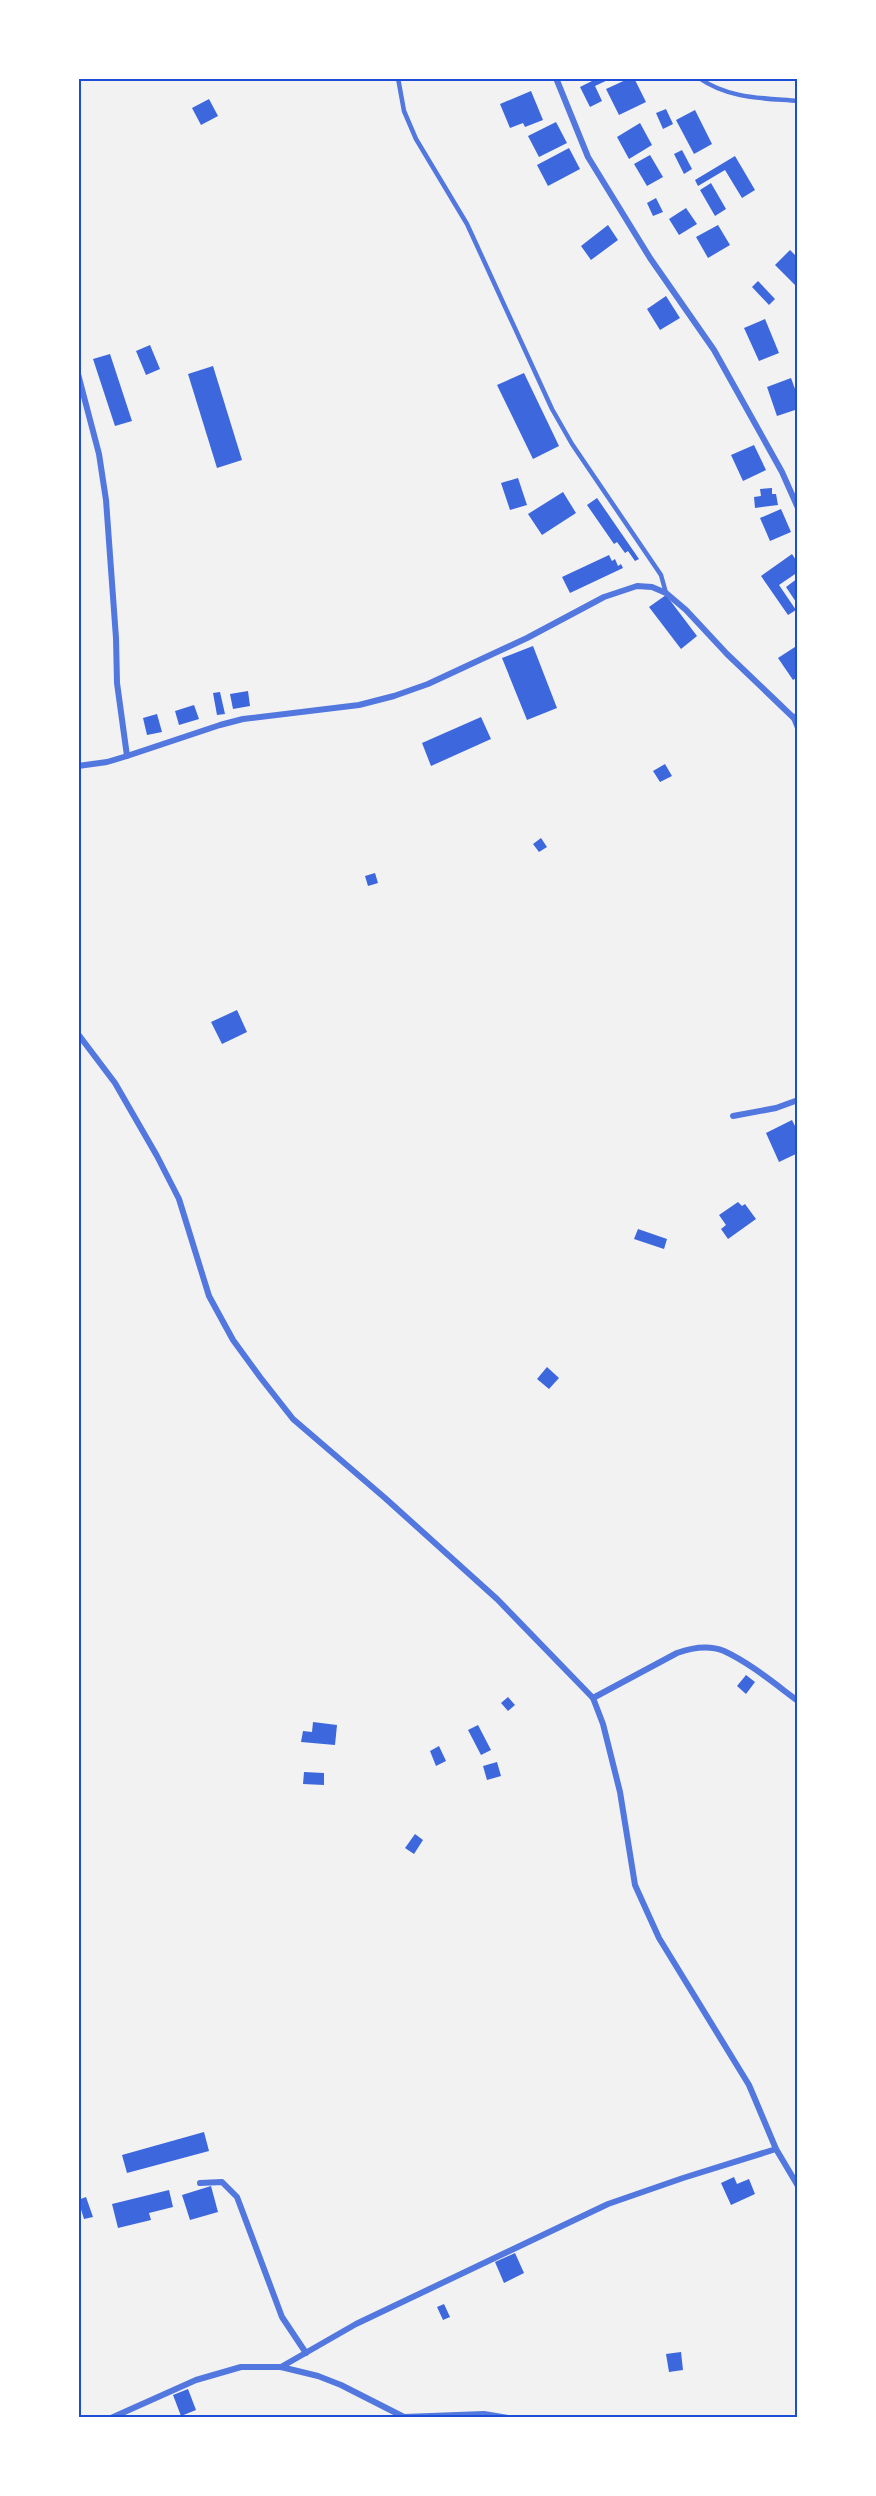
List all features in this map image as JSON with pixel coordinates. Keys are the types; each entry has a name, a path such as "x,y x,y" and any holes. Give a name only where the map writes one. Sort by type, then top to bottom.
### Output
{"street":[{"path":"556,78 588,157 650,258 714,350 782,472 798,508"},
{"path":"78,374 99,454 106,500 117,683 127,756"},
{"path":"78,766 107,762 243,719 359,705 394,696 461,669 622,590 637,586 652,587 666,593 686,610 727,654 796,718 798,728"},
{"path":"78,1034 115,1083 158,1156 179,1199 209,1296 233,1340 260,1377 293,1419 497,1599 593,1698 603,1724 620,1792 634,1885 659,1938 749,2085 776,2149 798,2186"},
{"path":"733,1116 776,1108 798,1100"},
{"path":"593,1698 677,1653 710,1648 723,1651 798,1701"},
{"path":"281,2367 356,2324 608,2204 776,2149"},
{"path":"200,2183 222,2182 237,2197 282,2316 306,2353"},
{"path":"111,2418 196,2380 241,2367 281,2367 318,2376 404,2417 483,2414 508,2418"}],"lane":[{"path":"398,78 405,111 416,139 467,224 552,409 572,444 661,575 666,593"},
{"path":"699,78 715,88 739,96 798,101"}],"building":[{"path":"598,78 612,78 595,86 602,101 590,107 580,87"},
{"path":"634,78 646,102 619,115 606,89"},
{"path":"531,91 543,120 525,127 523,123 510,128 500,104"},
{"path":"209,99 218,116 201,125 192,108"},
{"path":"666,109 673,124 663,129 656,113"},
{"path":"695,110 712,144 694,154 676,120"},
{"path":"556,122 567,143 539,157 528,136"},
{"path":"640,123 652,145 629,159 617,137"},
{"path":"569,148 580,169 548,186 537,165"},
{"path":"682,150 692,169 684,174 674,154"},
{"path":"650,155 663,177 647,186 634,164"},
{"path":"735,156 755,190 742,198 725,170 698,186 695,180"},
{"path":"711,183 726,209 715,216 700,190"},
{"path":"656,198 663,212 653,216 647,203"},
{"path":"686,208 697,224 679,235 669,219"},
{"path":"608,225 618,240 591,260 581,246"},
{"path":"718,225 730,245 708,258 696,237"},
{"path":"790,250 798,258 798,288 775,265"},
{"path":"758,281 775,299 769,305 752,287"},
{"path":"666,296 680,318 660,330 647,309"},
{"path":"765,319 779,353 759,361 744,328"},
{"path":"150,345 160,369 146,375 136,351"},
{"path":"110,354 132,421 115,426 93,359"},
{"path":"213,366 242,460 217,468 188,374"},
{"path":"524,373 559,446 533,459 497,385"},
{"path":"791,378 798,397 798,409 777,416 767,387"},
{"path":"754,445 766,470 743,481 731,455"},
{"path":"518,478 527,505 510,510 501,483"},
{"path":"772,488 772,494 776,494 778,505 755,508 754,497 761,496 760,489"},
{"path":"563,492 576,513 542,535 528,514"},
{"path":"597,498 639,559 635,561 617,542 614,544 587,505"},
{"path":"781,509 791,532 770,541 760,518"},
{"path":"792,554 798,563 798,572 779,585 796,610 788,615 761,576"},
{"path":"609,555 612,561 615,559 618,566 621,564 623,568 570,593 562,577"},
{"path":"798,578 798,605 786,587"},
{"path":"666,595 697,636 681,649 649,607"},
{"path":"798,645 798,677 793,680 778,658"},
{"path":"533,646 557,708 527,720 502,658"},
{"path":"248,691 250,706 233,709 230,694"},
{"path":"220,692 225,714 217,715 213,693"},
{"path":"194,705 199,719 179,725 175,711"},
{"path":"157,714 162,732 147,735 143,718"},
{"path":"481,717 491,739 431,766 422,743"},
{"path":"665,764 672,776 660,782 653,771"},
{"path":"541,838 547,847 539,852 533,844"},
{"path":"375,873 378,883 368,886 365,876"},
{"path":"237,1010 247,1032 222,1044 211,1022"},
{"path":"792,1120 798,1132 798,1153 779,1162 766,1133"},
{"path":"738,1202 742,1206 745,1204 756,1219 728,1239 721,1229 726,1225 719,1215"},
{"path":"638,1229 667,1239 664,1249 634,1239"},
{"path":"547,1367 559,1378 549,1389 537,1379"},
{"path":"746,1675 755,1682 746,1694 737,1686"},
{"path":"508,1697 515,1705 508,1711 501,1703"},
{"path":"313,1722 337,1725 335,1745 301,1742 303,1731 312,1732"},
{"path":"478,1725 491,1750 481,1755 468,1730"},
{"path":"439,1746 446,1761 436,1766 430,1751"},
{"path":"497,1762 501,1776 487,1780 483,1766"},
{"path":"304,1772 324,1773 324,1785 303,1784"},
{"path":"415,1834 423,1840 414,1854 405,1848"},
{"path":"204,2132 209,2151 127,2173 122,2155"},
{"path":"734,2177 737,2184 749,2179 755,2194 731,2205 721,2183"},
{"path":"211,2186 218,2212 190,2220 182,2195"},
{"path":"169,2190 173,2207 149,2213 151,2220 118,2228 112,2204"},
{"path":"86,2197 93,2217 84,2219 78,2200"},
{"path":"515,2253 524,2273 504,2283 495,2262"},
{"path":"444,2304 450,2317 443,2320 437,2307"},
{"path":"681,2352 683,2370 669,2372 666,2354"},
{"path":"188,2389 196,2410 181,2416 173,2395"}]}
